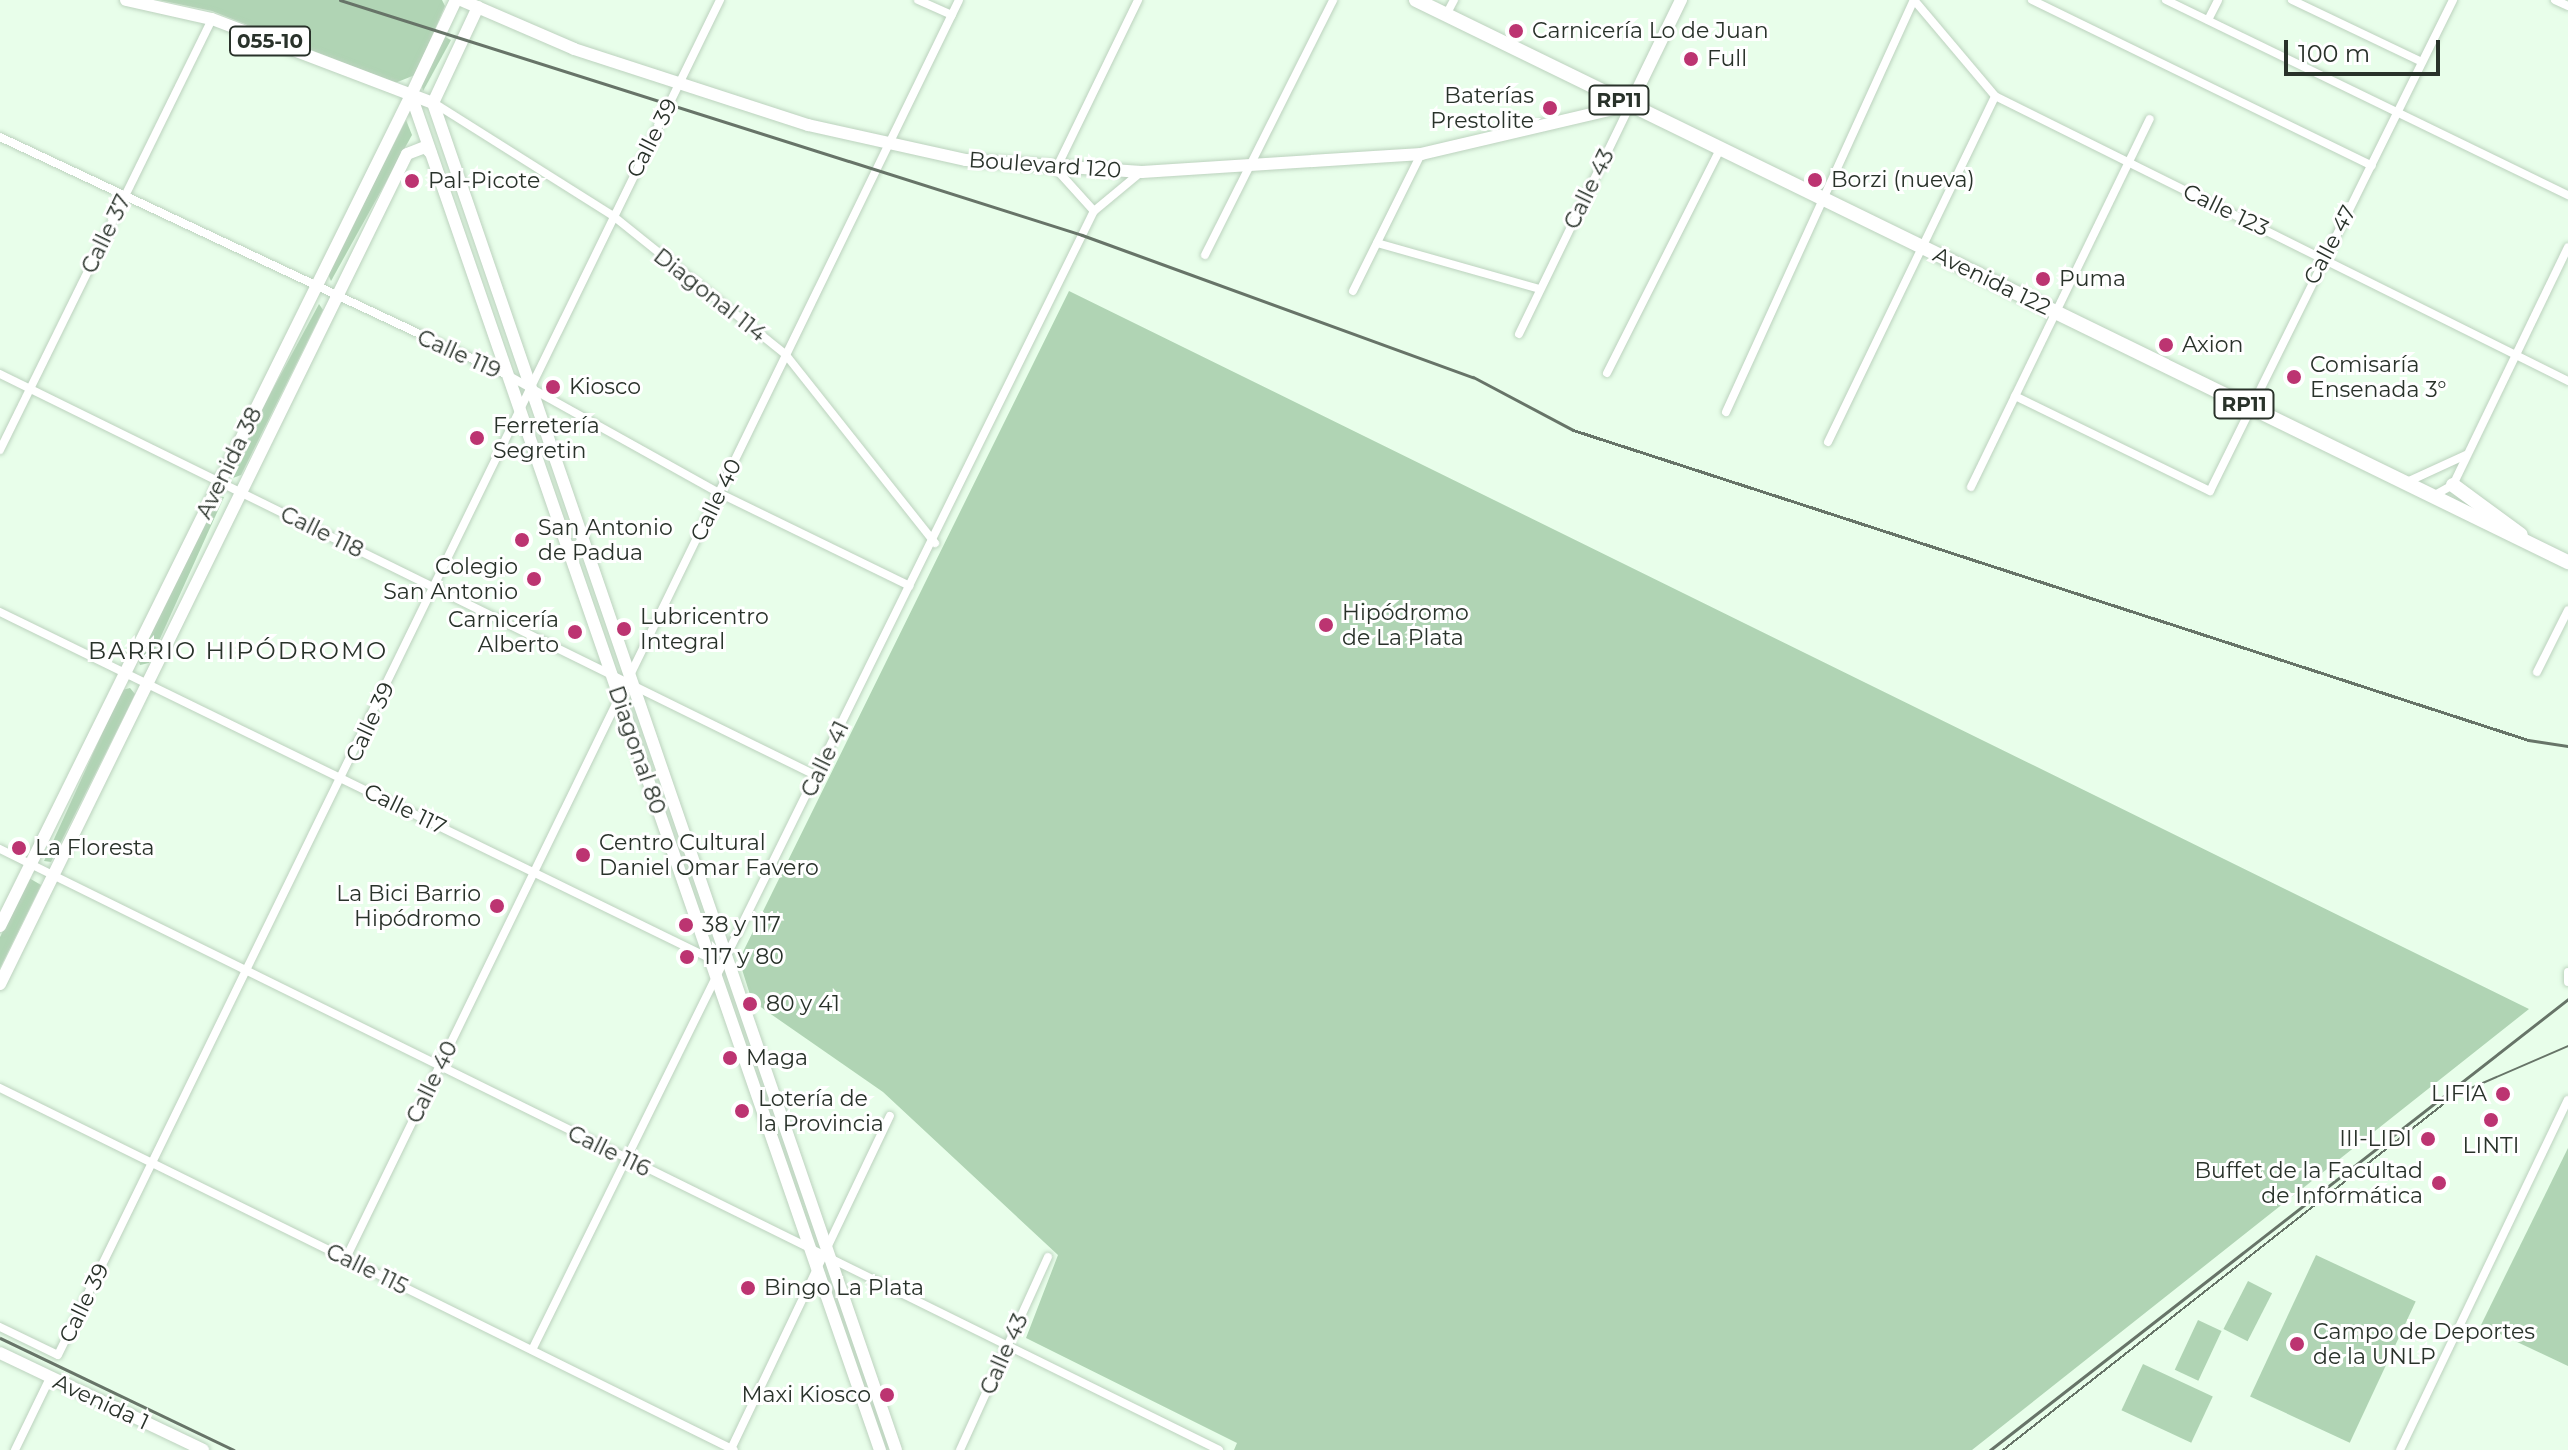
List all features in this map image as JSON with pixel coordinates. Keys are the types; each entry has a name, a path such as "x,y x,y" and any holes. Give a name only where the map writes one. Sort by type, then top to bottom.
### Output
{"highway":[{"name":"Avenida 122","path":"1416,0 2568,562"},
{"path":"2453,485 2529,543"}],"main road":[{"name":"055-10","path":"126,0 212,19 411,95"},
{"name":"Boulevard 120","path":"458,0 479,4 679,85 889,144 1056,169 1142,172 1251,169 1421,154 1630,105"},
{"name":"Avenida 38","path":"0,926 458,0"},
{"name":"Calle 43","path":"1630,105 1681,0"},
{"path":"411,95 433,103 479,4"},
{"name":"Diagonal 80","path":"411,95 716,984 880,1450"},
{"name":"Diagonal 80","path":"433,103 724,965 896,1450"},
{"name":"Avenida 38","path":"0,984 407,154 425,147 431,153"},
{"name":"Avenida 1","path":"0,1353 203,1450"}],"street":[{"name":"Calle 39","path":"58,1355 343,779 612,215 720,0"},
{"path":"918,0 952,15"},
{"name":"Calle 40","path":"346,1258 959,0"},
{"path":"1094,211 1056,169 1138,0"},
{"path":"1205,255 1251,169 1333,0"},
{"path":"1446,15 1454,0"},
{"path":"1726,412 1914,0"},
{"name":"Calle 123","path":"1914,0 1995,96 2568,381"},
{"path":"2032,0 2372,166"},
{"path":"2166,0 2568,195"},
{"path":"2208,20 2218,0"},
{"path":"2292,0 2422,62"},
{"name":"Calle 47","path":"2015,396 2210,491 2248,406 2372,166 2453,0"},
{"path":"2555,0 2568,6"},
{"name":"Calle 37","path":"0,450 212,19"},
{"path":"1828,442 1995,96"},
{"name":"Diagonal 114","path":"433,103 612,215 786,355 935,543"},
{"name":"Calle 43","path":"1519,334 1630,105"},
{"path":"1971,487 2150,119"},
{"name":"Calle 119","path":"0,137 315,289 509,376 719,493 910,586"},
{"path":"1607,373 1720,149"},
{"path":"1353,291 1421,154"},
{"name":"Calle 41","path":"532,1350 629,1160 910,586 935,543 1094,211 1142,172"},
{"path":"1377,243 1540,289"},
{"path":"2432,496 2453,485 2568,247"},
{"name":"Calle 118","path":"0,374 817,776"},
{"path":"2406,483 2467,455"},
{"path":"2537,672 2568,610"},
{"name":"Calle 117","path":"0,612 724,965"},
{"name":"Calle 116","path":"0,849 438,1068 827,1255 1219,1449"},
{"path":"2568,972 2568,982"},
{"name":"Calle 115","path":"0,1088 732,1449"},
{"path":"2400,1450 2568,1100"},
{"path":"732,1449 827,1255 890,1116"},
{"name":"Calle 43","path":"960,1450 1048,1257"},
{"name":"Avenida 1","path":"0,1327 58,1355"},
{"path":"15,1450 50,1378"}],"green space":[{"path":"159,0 442,0 445,6 415,75 395,83 212,11"},
{"path":"443,36 451,40 423,91 421,83"},
{"path":"406,120 412,135 331,281 328,274"},
{"name":"Hipódromo de La Plata","path":"1069,291 2529,1009 1972,1450 1234,1450 1237,1443 1026,1338 1058,1255 883,1092 752,1001 739,960"},
{"path":"319,304 323,310 241,475 233,478 229,470"},
{"path":"224,497 149,663 140,665 137,657 216,498"},
{"path":"130,688 135,694 51,862 44,861 122,690"},
{"path":"29,878 41,885 0,968 0,937"},
{"path":"2568,1148 2568,1366 2481,1325"},
{"path":"2316,1255 2416,1301 2350,1443 2250,1396"},
{"path":"2248,1281 2272,1293 2248,1341 2223,1329"},
{"path":"2198,1320 2222,1331 2198,1381 2175,1370"},
{"path":"2143,1364 2213,1397 2191,1443 2121,1410"}],"tram line":[{"path":"2003,1450 2455,1095 2568,1046"}],"railway":[{"path":"340,0 1082,235 1473,377 1573,430 2528,740 2568,746"},
{"path":"1990,1450 2568,999"},
{"path":"0,1338 234,1450"}],"place":[{"name":"Carnicería Lo de Juan","path":"1516,31"},
{"name":"Full","path":"1691,59"},
{"name":"Baterías Prestolite","path":"1550,108"},
{"name":"Borzi (nueva)","path":"1815,180"},
{"name":"Pal-Picote","path":"412,181"},
{"name":"Puma","path":"2043,279"},
{"name":"Axion","path":"2166,345"},
{"name":"Comisaría Ensenada 3°","path":"2294,377"},
{"name":"Kiosco","path":"553,387"},
{"name":"Ferretería Segretin","path":"477,438"},
{"name":"San Antonio de Padua","path":"522,540"},
{"name":"Colegio San Antonio","path":"534,579"},
{"name":"Hipódromo de La Plata","path":"1326,625"},
{"name":"Lubricentro Integral","path":"624,629"},
{"name":"Carnicería Alberto","path":"575,632"},
{"name":"La Floresta","path":"19,848"},
{"name":"Centro Cultural Daniel Omar Favero","path":"583,855"},
{"name":"La Bici Barrio Hipódromo","path":"497,906"},
{"name":"38 y 117","path":"686,925"},
{"name":"117 y 80","path":"687,957"},
{"name":"80 y 41","path":"750,1004"},
{"name":"Maga","path":"730,1058"},
{"name":"LIFIA","path":"2503,1094"},
{"name":"Lotería de la Provincia","path":"742,1111"},
{"name":"LINTI","path":"2491,1120"},
{"name":"III-LIDI","path":"2428,1139"},
{"name":"Buffet de la Facultad de Informática","path":"2439,1183"},
{"name":"Bingo La Plata","path":"748,1288"},
{"name":"Campo de Deportes de la UNLP","path":"2297,1344"},
{"name":"Maxi Kiosco","path":"887,1395"}],"district":[{"name":"BARRIO HIPÓDROMO","path":"238,651"}]}
